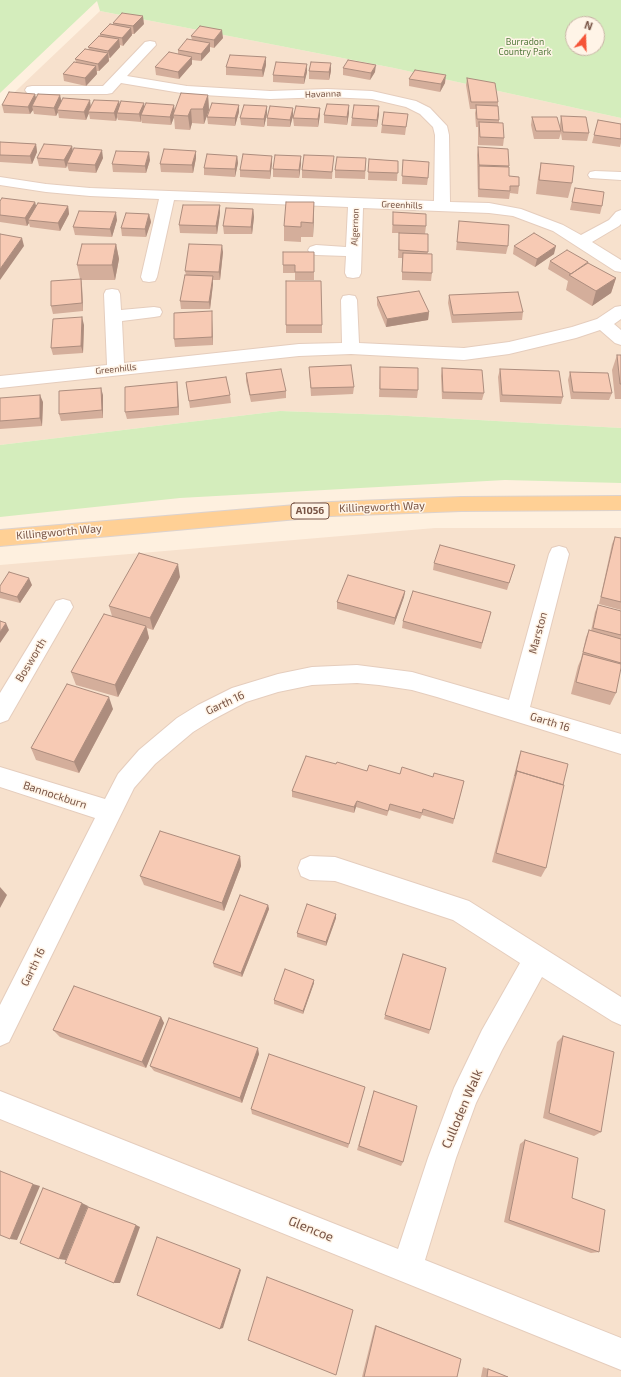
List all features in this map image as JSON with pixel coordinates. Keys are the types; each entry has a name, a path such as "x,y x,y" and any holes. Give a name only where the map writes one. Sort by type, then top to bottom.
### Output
{"main road":[{"name":"Killingworth Way","path":"0,538 331,509 461,504 621,503"}],"street":[{"path":"32,90 108,90 150,45"},
{"name":"Havanna","path":"118,79 186,90 270,95 352,94 384,97 411,104 424,111 440,126 442,135 442,206"},
{"path":"595,175 621,176"},
{"name":"Greenhills","path":"1,183 72,191 489,208 516,212 558,228 621,267"},
{"path":"149,277 168,195"},
{"name":"Algernon","path":"353,273 356,203"},
{"path":"581,242 614,222 621,215"},
{"name":"Algernon","path":"316,250 354,252"},
{"path":"112,294 116,369"},
{"path":"349,300 351,348"},
{"name":"Greenhills","path":"0,382 299,350 351,348 464,354 509,348 576,332 604,323 621,311"},
{"path":"114,316 154,312"},
{"path":"604,323 621,339"},
{"name":"Marston","path":"517,712 559,554"},
{"name":"Bosworth","path":"0,713 63,607"},
{"name":"Garth 16","path":"0,1033 126,781 147,757 166,739 206,712 240,695 278,683 312,676 357,674 379,676 412,681 621,744"},
{"name":"Bannockburn","path":"0,777 110,812"},
{"path":"310,868 335,869 460,910 621,1012"},
{"name":"Culloden Walk","path":"407,1268 442,1158 464,1098 492,1040 537,959"},
{"name":"Glencoe","path":"0,1105 621,1354"}],"shaded area":[{"path":"100,11 394,68 621,118 621,428 389,415 280,411 0,445 0,106"},
{"path":"435,528 621,528 621,1377 0,1377 0,565"}],"green space":[{"name":"Burradon Country Park","path":"0,0 621,0 621,118 394,68 100,11 97,1 0,93"},
{"path":"280,411 389,415 621,428 621,483 505,480 180,498 0,517 0,445"}],"building":[{"path":"122,13 143,16 133,26 113,23"},
{"path":"110,24 131,28 122,38 100,34"},
{"path":"200,26 222,30 214,40 191,36"},
{"path":"99,36 119,39 108,51 88,47"},
{"path":"187,39 210,43 201,54 178,50"},
{"path":"85,49 108,53 98,64 75,59"},
{"path":"169,52 192,57 178,72 155,67"},
{"path":"230,55 266,57 262,70 226,67"},
{"path":"348,60 376,65 371,73 343,68"},
{"path":"74,62 96,66 85,78 63,74"},
{"path":"276,62 307,64 304,77 273,75"},
{"path":"311,62 331,63 329,72 309,71"},
{"path":"415,70 446,75 441,84 409,79"},
{"path":"467,78 495,83 498,102 471,102"},
{"path":"9,92 35,94 28,107 2,105"},
{"path":"181,93 208,95 203,109 191,109 188,116 173,115"},
{"path":"38,94 60,95 54,108 32,106"},
{"path":"63,98 90,100 84,112 57,110"},
{"path":"94,100 119,101 114,113 88,112"},
{"path":"121,101 144,103 139,114 117,113"},
{"path":"146,103 174,105 170,117 141,115"},
{"path":"212,103 239,105 235,118 207,117"},
{"path":"327,104 349,105 347,117 324,115"},
{"path":"244,105 267,106 264,119 240,118"},
{"path":"354,105 379,106 377,120 352,118"},
{"path":"476,105 498,106 499,120 477,119"},
{"path":"270,106 293,108 290,120 267,118"},
{"path":"296,106 320,108 318,119 293,118"},
{"path":"384,112 408,114 406,127 382,125"},
{"path":"561,116 586,117 589,133 563,132"},
{"path":"532,117 557,117 561,131 536,131"},
{"path":"598,120 621,124 621,139 594,135"},
{"path":"479,122 503,123 504,138 480,137"},
{"path":"0,142 36,144 30,156 0,155"},
{"path":"44,144 72,146 64,160 37,158"},
{"path":"478,147 508,149 509,166 479,165"},
{"path":"74,148 102,150 95,165 67,163"},
{"path":"164,149 196,151 192,165 160,164"},
{"path":"116,151 149,152 145,166 112,164"},
{"path":"207,154 237,156 235,169 204,168"},
{"path":"243,154 272,156 270,171 240,170"},
{"path":"275,155 301,156 299,170 273,169"},
{"path":"304,155 334,156 332,172 302,170"},
{"path":"337,157 366,158 365,171 335,170"},
{"path":"369,159 398,161 398,173 368,172"},
{"path":"403,160 429,162 428,178 402,176"},
{"path":"541,163 574,166 572,183 539,180"},
{"path":"479,166 509,167 509,176 519,177 519,186 510,186 510,191 479,189"},
{"path":"575,188 604,192 602,206 572,202"},
{"path":"2,198 35,202 25,218 0,215 0,201"},
{"path":"286,202 314,202 313,223 301,222 301,227 284,226"},
{"path":"38,203 68,206 58,223 28,220"},
{"path":"183,205 220,205 216,226 179,225"},
{"path":"226,208 253,209 251,227 223,226"},
{"path":"79,211 116,212 110,229 73,227"},
{"path":"393,212 426,214 426,226 393,225"},
{"path":"126,213 149,214 145,229 121,228"},
{"path":"459,221 509,225 508,246 457,242"},
{"path":"399,233 428,234 428,252 399,250"},
{"path":"534,233 556,246 537,259 514,246"},
{"path":"0,234 22,238 0,269"},
{"path":"82,244 116,244 112,265 77,265"},
{"path":"189,244 222,245 219,272 185,271"},
{"path":"567,250 588,262 571,274 550,261"},
{"path":"283,252 314,252 314,272 295,272 295,265 283,265"},
{"path":"403,253 432,254 432,273 402,272"},
{"path":"588,263 616,278 596,291 569,275"},
{"path":"185,275 213,276 209,302 180,301"},
{"path":"81,279 82,303 51,306 51,281"},
{"path":"286,281 321,281 322,325 286,325"},
{"path":"419,291 429,312 387,319 377,297"},
{"path":"518,292 523,312 453,315 449,295"},
{"path":"212,311 212,337 174,339 174,313"},
{"path":"82,317 81,346 51,348 53,319"},
{"path":"617,355 621,355 621,384 620,384"},
{"path":"351,365 354,387 311,388 309,367"},
{"path":"380,367 418,368 418,390 380,389"},
{"path":"442,368 482,370 484,393 443,392"},
{"path":"281,369 286,391 250,395 246,373"},
{"path":"500,369 559,371 563,397 502,395"},
{"path":"570,372 608,373 612,393 573,392"},
{"path":"226,377 230,395 189,401 186,382"},
{"path":"177,382 178,407 125,412 125,387"},
{"path":"101,388 102,410 59,414 59,391"},
{"path":"40,395 40,418 0,421 0,398"},
{"path":"615,537 621,538 621,602 601,597"},
{"path":"440,545 515,565 509,583 434,563"},
{"path":"139,553 178,564 150,618 109,606"},
{"path":"9,572 29,578 17,597 0,592 0,586"},
{"path":"348,575 405,591 395,618 337,602"},
{"path":"413,591 491,612 482,643 403,621"},
{"path":"598,605 621,611 621,635 593,628"},
{"path":"104,614 146,626 115,685 71,672"},
{"path":"0,621 6,623 0,632"},
{"path":"589,630 621,639 621,663 583,652"},
{"path":"583,654 621,664 616,693 576,682"},
{"path":"67,684 109,697 74,762 31,748"},
{"path":"521,751 568,764 563,785 517,771 515,776"},
{"path":"306,756 336,764 337,762 367,771 369,765 400,774 402,767 433,777 434,773 464,781 454,819 423,809 422,813 390,804 388,811 357,801 354,807 292,791"},
{"path":"517,771 564,785 546,868 496,853"},
{"path":"160,831 240,856 222,903 140,876"},
{"path":"240,895 268,905 241,973 213,963"},
{"path":"307,904 336,914 326,942 297,933"},
{"path":"403,954 446,968 430,1030 385,1015"},
{"path":"285,969 314,980 303,1011 274,1000"},
{"path":"74,986 161,1017 142,1062 53,1030"},
{"path":"169,1018 258,1048 240,1098 150,1066"},
{"path":"563,1036 614,1052 601,1132 549,1113"},
{"path":"269,1054 365,1087 349,1144 251,1109"},
{"path":"374,1091 417,1106 403,1162 359,1146"},
{"path":"525,1140 578,1158 572,1198 605,1210 599,1252 509,1220"},
{"path":"0,1171 33,1184 10,1239 0,1235"},
{"path":"43,1188 82,1203 59,1259 20,1243"},
{"path":"88,1207 136,1225 114,1283 65,1263"},
{"path":"157,1237 240,1269 220,1329 137,1295"},
{"path":"267,1277 353,1310 336,1375 248,1340"},
{"path":"376,1326 461,1359 457,1377 364,1377"},
{"path":"488,1369 508,1377 487,1377"}]}
